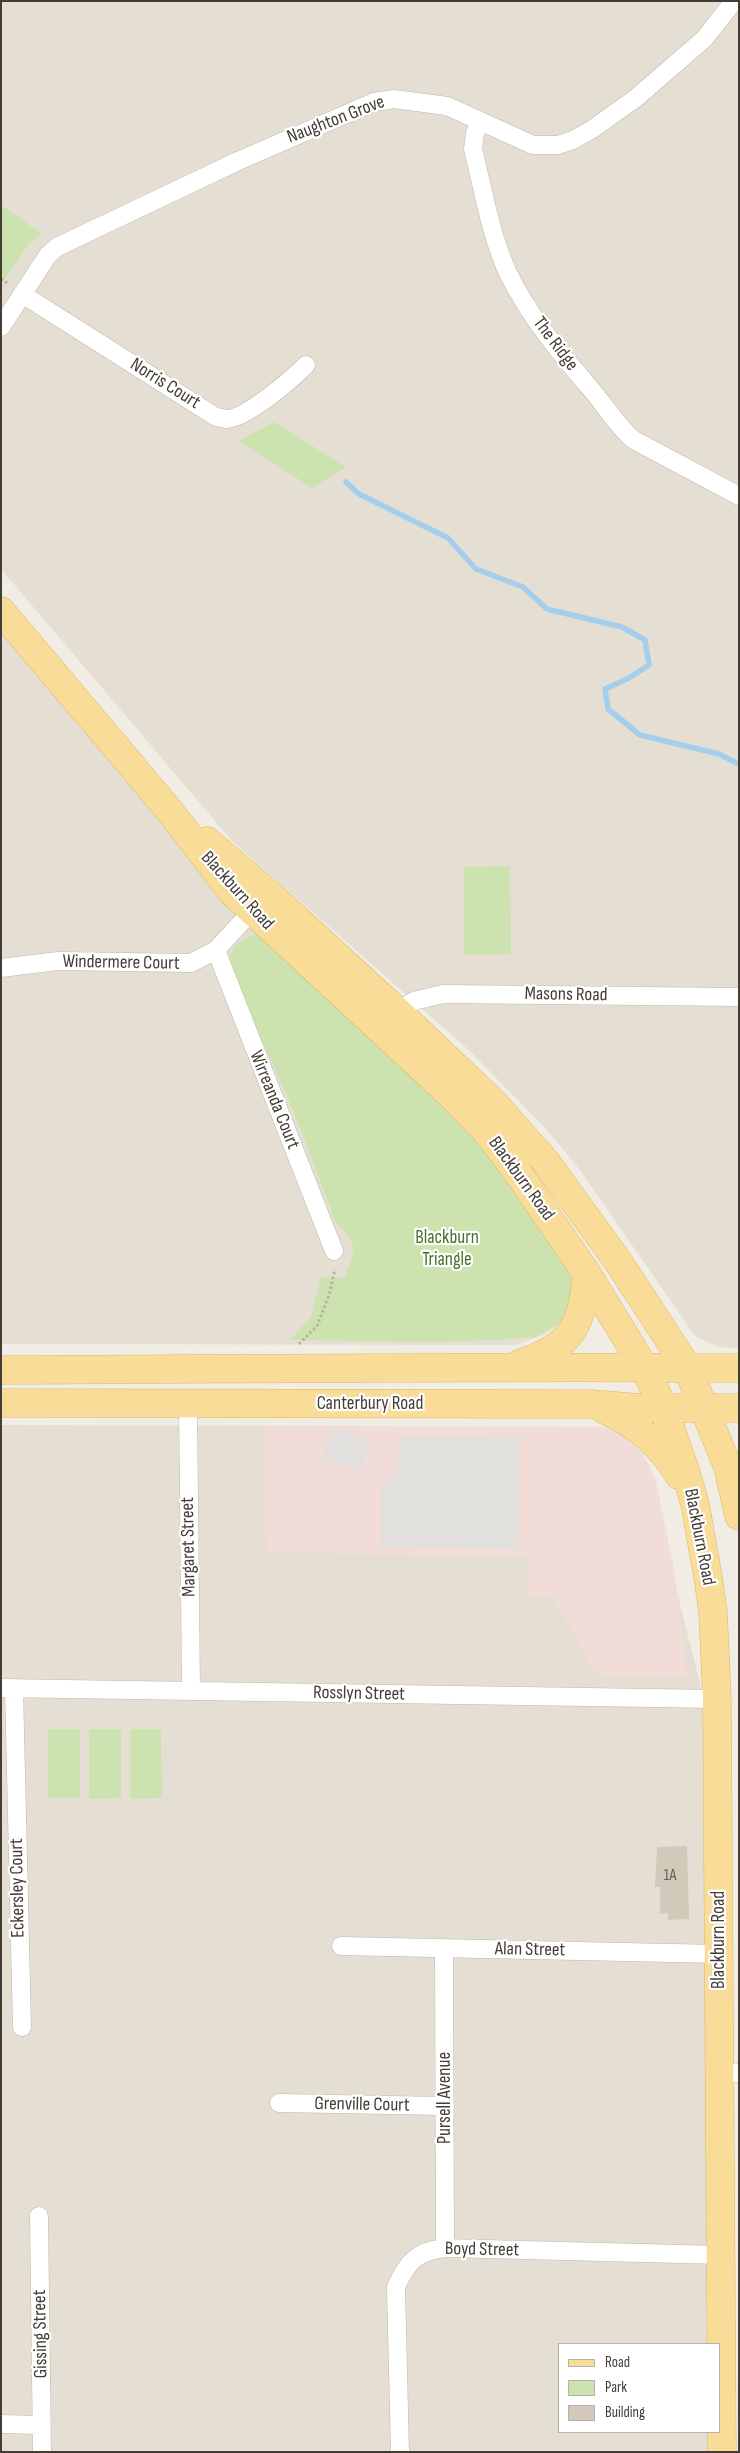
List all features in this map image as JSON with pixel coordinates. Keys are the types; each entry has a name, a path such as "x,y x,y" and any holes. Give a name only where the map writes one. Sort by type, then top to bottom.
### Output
{"main road":[{"name":"Blackburn Road","path":"1,611 169,810 260,902 327,983 390,1021 493,1102 546,1162 617,1260 687,1368 704,1408 733,1459 739,1516"},
{"name":"Blackburn Road","path":"260,902 307,927 488,1133 518,1173 587,1274 644,1367 663,1408 695,1504 712,1612 717,1699 719,1954 729,2074 721,2255 722,2452"},
{"path":"307,927 312,950 327,983"},
{"path":"512,1366 540,1357 571,1334 581,1315 587,1274"},
{"name":"Canterbury Road","path":"1,1370 360,1369 512,1366 739,1368"},
{"name":"Canterbury Road","path":"1,1403 591,1404 663,1408 739,1408"},
{"path":"591,1404 625,1418 655,1444 668,1458 695,1504"}],"street":[{"name":"Naughton Grove","path":"1,326 48,255 69,240 238,160 374,102 394,99 448,106 533,144 546,146 573,140 636,98 671,70 704,39 728,4"},
{"name":"The Ridge","path":"481,122 475,134 473,149 501,255 509,274 547,338 596,395 621,429 634,440 739,496"},
{"name":"Norris Court","path":"22,294 216,416 228,419 241,414 281,388 306,365"},
{"name":"Windermere Court","path":"1,968 58,961 191,963 216,950 260,902"},
{"name":"Wirreanda Court","path":"216,950 334,1251"},
{"name":"Masons Road","path":"390,1021 414,1001 443,994 739,997"},
{"name":"Margaret Street","path":"188,1403 191,1691"},
{"name":"Rosslyn Street","path":"7,1688 717,1699"},
{"name":"Eckersley Court","path":"7,1688 22,2027"},
{"name":"Alan Street","path":"341,1946 719,1954"},
{"name":"Pursell Avenue","path":"444,1948 445,2248"},
{"name":"Grenville Court","path":"279,2103 445,2106"},
{"name":"Gissing Street","path":"39,2216 42,2452"},
{"name":"Boyd Street","path":"400,2452 396,2287 403,2271 412,2261 427,2250 445,2248 721,2255"},
{"path":"1,2424 42,2425"}],"path":[{"path":"1,279 7,283"},
{"path":"298,1345 317,1326 329,1294 335,1269 334,1251"}],"shaded area":[{"path":"1,1 739,1 739,1348 718,1347 695,1336 580,1170 547,1130 470,1051 232,841 1,569"},
{"path":"1,608 574,1316 543,1335 516,1345 1,1344"},
{"path":"1,1425 612,1427 642,1453 717,1751 715,2343 558,2343 558,2433 714,2433 714,2452 1,2452"},
{"path":"264,1427 611,1427 624,1436 648,1463 656,1482 674,1568 687,1677 597,1675 551,1595 528,1595 527,1556 266,1553"},
{"path":"334,1427 371,1441 360,1471 322,1458"},
{"path":"399,1436 519,1437 518,1548 381,1547 381,1483 398,1473"}],"green space":[{"path":"1,205 41,233 29,244 1,285"},
{"path":"274,422 346,467 312,488 239,441"},
{"path":"510,866 511,954 464,955 464,867"},
{"name":"Blackburn Triangle","path":"255,935 265,937 440,1101 495,1158 572,1268 577,1288 570,1318 535,1337 432,1342 290,1340 311,1317 321,1278 345,1277 353,1253 353,1247 349,1236 336,1223 276,1070 231,985 228,970 230,956 242,940"},
{"path":"48,1729 80,1729 80,1798 48,1798"},
{"path":"89,1729 121,1729 121,1798 89,1799"},
{"path":"130,1729 161,1729 162,1798 130,1799"}],"building":[{"path":"687,1846 689,1919 668,1920 668,1913 660,1914 660,1887 655,1887 657,1847"}],"waterway":[{"path":"346,482 359,494 448,538 476,569 523,587 547,609 622,627 645,640 649,665 629,678 605,689 608,709 640,735 719,754 739,764"}]}
